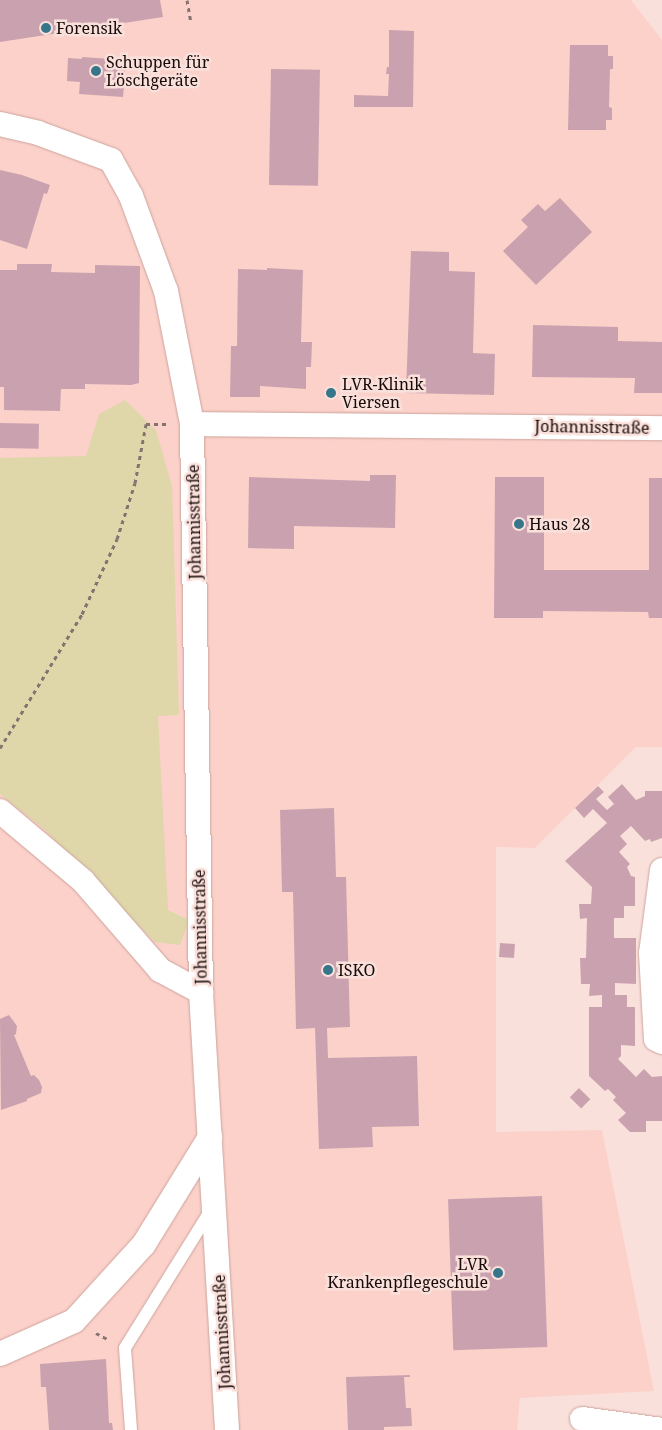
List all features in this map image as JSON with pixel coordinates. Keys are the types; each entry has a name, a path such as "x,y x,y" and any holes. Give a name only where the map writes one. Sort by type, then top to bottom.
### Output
{"street":[{"name":"Johannisstraße","path":"0,124 38,133 111,160 131,196 166,291 192,424 201,992 228,1430"},
{"name":"Johannisstraße","path":"192,424 662,428"},
{"path":"0,811 83,881 160,970 201,992"},
{"path":"662,870 651,954 656,1039 662,1042"},
{"path":"0,1354 74,1321 144,1244 210,1137"},
{"path":"582,1419 662,1430"}],"lane":[{"path":"130,1430 125,1348 214,1204"}],"path":[{"path":"187,0 191,23"},
{"path":"0,748 82,614 117,540 135,483 146,424 192,424"},
{"path":"74,1321 125,1348"}],"shaded area":[{"name":"LVR-Klinik Viersen","path":"0,0 631,0 662,40 662,747 636,747 535,848 496,847 496,1132 602,1130 654,1391 520,1398 517,1430 0,1430"},
{"path":"125,400 156,430 172,486 179,715 158,716 168,910 189,920 180,945 155,942 44,829 0,794 0,458 86,456 99,414"}],"building":[{"name":"Forensik","path":"0,0 160,0 163,17 0,42"},
{"path":"389,30 414,31 413,107 354,107 354,95 388,96 389,74 386,74 387,67 389,67"},
{"path":"570,45 608,45 608,56 613,56 613,69 610,69 609,107 612,108 612,120 606,120 606,130 568,130"},
{"name":"Schuppen für Löschgeräte","path":"82,57 126,60 123,97 79,94 80,82 67,81 68,58 82,59"},
{"path":"271,69 320,70 318,186 269,185"},
{"path":"0,170 22,175 50,185 47,194 44,193 27,249 0,240"},
{"path":"560,198 592,232 536,285 503,251 528,227 521,220 538,204 545,211"},
{"path":"411,251 449,252 449,271 475,272 473,353 495,354 494,395 406,393"},
{"path":"17,264 52,264 51,272 95,273 95,265 140,266 139,383 131,385 85,384 85,389 61,389 60,411 4,410 4,387 0,387 0,270 17,270"},
{"path":"267,268 303,270 301,342 312,342 311,367 306,367 306,389 260,386 260,397 230,397 231,346 237,346 238,269 267,270"},
{"path":"533,325 618,327 618,341 662,342 662,393 634,393 635,378 532,377"},
{"path":"0,423 39,424 39,449 0,448"},
{"path":"370,475 396,475 395,528 294,526 294,549 248,548 249,477 370,481"},
{"name":"Haus 28","path":"495,477 544,477 544,570 649,570 649,478 662,478 662,618 649,618 648,612 543,611 543,618 494,618"},
{"path":"622,784 636,800 645,796 645,791 662,791 662,838 651,842 650,839 645,841 631,826 620,836 627,844 619,852 630,864 627,867 631,876 635,877 635,906 624,906 624,918 614,918 614,938 636,938 636,984 615,983 615,995 627,995 627,1007 635,1007 635,1046 621,1045 621,1056 618,1059 636,1077 644,1069 652,1077 662,1076 662,1121 646,1121 646,1132 630,1132 618,1120 626,1113 613,1100 616,1097 608,1089 605,1091 589,1076 589,1007 602,1007 602,995 589,996 590,984 581,984 580,958 586,958 587,918 580,919 579,904 591,904 592,887 565,861 607,823 593,809 584,818 575,808 598,786 604,792 596,799 607,810 614,804 608,797"},
{"path":"334,808 336,877 346,877 350,1027 327,1028 328,1058 417,1056 419,1126 372,1127 373,1147 319,1149 315,1028 296,1029 293,892 282,892 280,810"},
{"path":"500,943 515,944 514,958 499,957"},
{"path":"9,1015 17,1026 16,1034 14,1035 31,1076 34,1075 39,1080 42,1087 41,1093 27,1099 27,1101 1,1110 0,1019"},
{"path":"579,1088 590,1099 581,1109 570,1097"},
{"name":"LVR Krankenpflegeschule","path":"542,1196 547,1347 453,1350 448,1199"},
{"path":"106,1359 109,1423 112,1423 113,1430 49,1430 46,1387 41,1387 40,1364"},
{"path":"410,1375 410,1377 404,1377 406,1408 411,1408 412,1426 384,1427 384,1430 348,1430 346,1377"}],"place":[{"name":"Forensik","path":"46,28"},
{"name":"Schuppen für Löschgeräte","path":"96,71"},
{"name":"LVR-Klinik Viersen","path":"331,393"},
{"name":"Haus 28","path":"519,524"},
{"name":"ISKO","path":"328,970"},
{"name":"LVR Krankenpflegeschule","path":"498,1273"}]}
